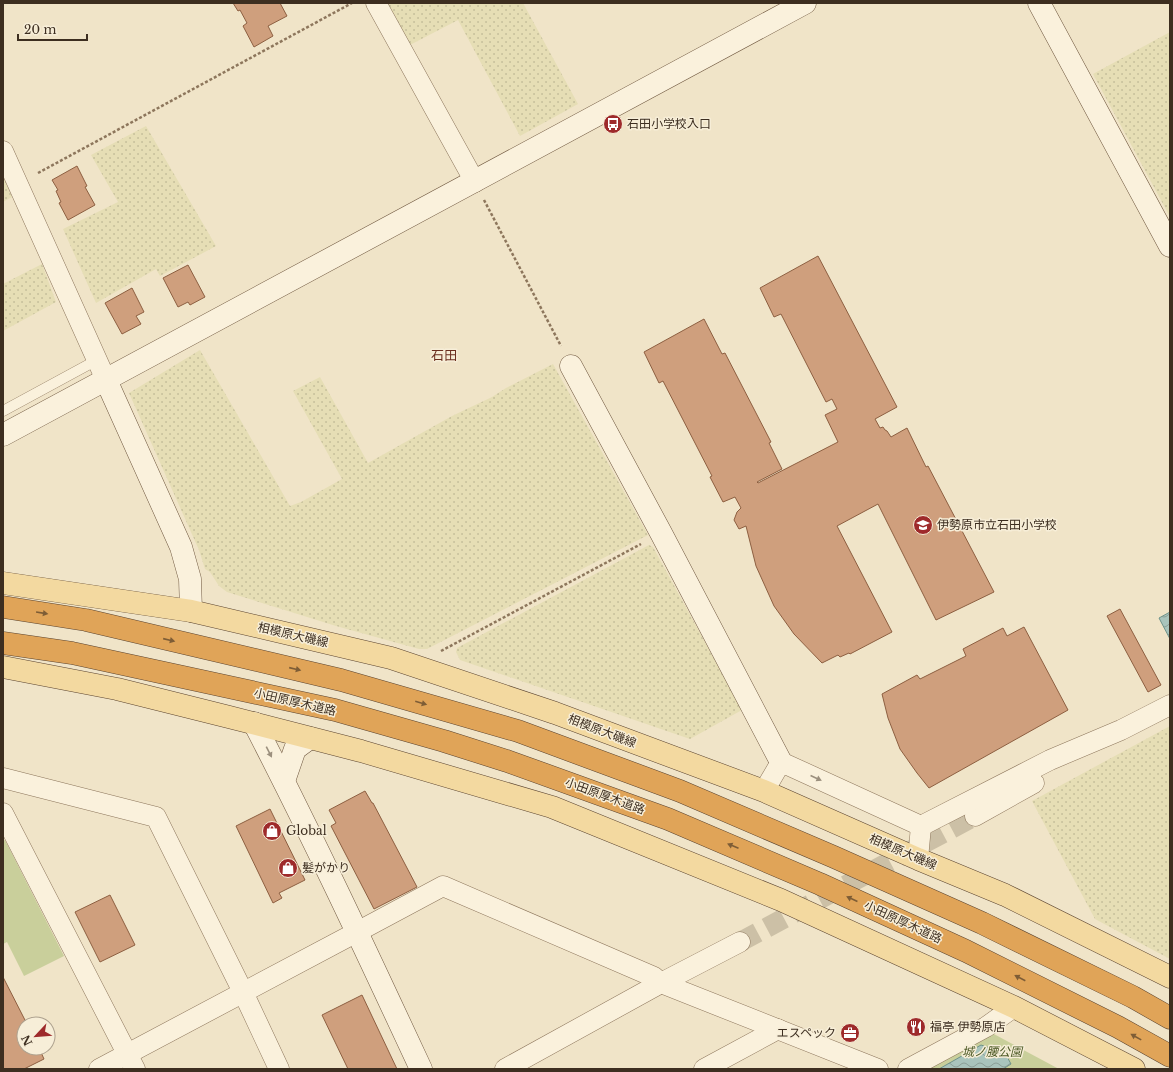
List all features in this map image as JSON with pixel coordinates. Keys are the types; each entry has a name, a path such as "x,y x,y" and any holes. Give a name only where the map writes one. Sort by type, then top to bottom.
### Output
{"highway":[{"path":"3,607 86,620 341,680 518,731 680,791 834,857 988,927 1133,997 1170,1018"},
{"name":"小田原厚木道路","path":"3,643 72,653 335,710 444,741 521,766 668,818 820,884 966,951 1118,1027 1170,1056"}],"main road":[{"name":"相模原大磯線","path":"3,582 191,611 391,658 555,713 764,791 918,859 1005,895 1170,977"},
{"path":"3,667 117,689 361,751 552,807 781,900 1014,1008 1134,1069"}],"street":[{"path":"376,3 475,182"},
{"path":"3,435 805,3"},
{"path":"1039,3 1170,246"},
{"path":"3,152 181,547 190,579 191,611"},
{"path":"571,366 661,533 781,762 921,826"},
{"path":"921,826 1050,760 1121,730 1170,705"},
{"path":"254,724 284,781 358,932 421,1069"},
{"path":"284,781 295,749 310,738"},
{"path":"975,816 1049,775 1050,760"},
{"path":"764,791 781,762"},
{"path":"3,778 156,817 243,992 279,1069"},
{"path":"3,813 131,1061"},
{"path":"918,859 921,826"},
{"path":"99,1069 131,1061 243,992 442,886 654,977 661,983 878,1069"},
{"path":"505,1069 661,983 740,942"},
{"path":"908,1069 986,1027 1014,1008"},
{"path":"704,1069 778,1029"}],"lane":[{"path":"3,411 97,360"}],"path":[{"path":"18,184 352,3"},
{"path":"475,182 571,366"},
{"path":"433,672 441,650 661,533"}],"shaded area":[{"path":"382,3 523,3 578,104 520,136 458,20 410,45"},
{"path":"1170,32 1170,217 1093,74"},
{"path":"146,126 216,246 160,276 156,269 96,303 63,229 118,202 91,155"},
{"path":"3,175 12,197 3,202"},
{"path":"42,264 56,302 3,331 3,284"},
{"path":"200,350 290,506 301,502 342,479 293,391 320,377 368,463 452,416 492,397 506,388 553,364 648,535 427,649 419,649 336,626 227,592 219,586 210,572 205,569 199,550 129,393"},
{"path":"649,545 653,547 742,710 690,739 460,660 456,652 457,648"},
{"path":"1170,726 1170,959 1095,919 1032,801"}],"green space":[{"path":"5,840 64,956 24,976 7,942 3,944 3,841"},
{"name":"城ノ腰公園","path":"992,1033 1059,1069 927,1069"}],"water":[{"path":"1170,612 1170,639 1159,618"},
{"path":"981,1045 1005,1053 1011,1064 1003,1069 939,1069"}],"building":[{"path":"233,3 280,3 287,16 268,26 273,36 254,47 243,26 247,23 240,10 238,11"},
{"path":"77,166 87,186 85,187 95,205 68,220 59,203 61,202 56,191 58,190 52,180"},
{"path":"818,256 897,407 875,419 880,428 883,427 891,437 907,428 926,467 928,466 994,592 936,620 878,504 837,526 892,632 850,654 849,653 840,657 838,655 822,663 794,634 774,606 756,566 746,526 739,529 734,520 737,512 741,508 735,497 723,502 710,477 712,476 663,381 659,383 644,352 704,319 722,354 725,353 771,442 769,443 782,469 757,482 758,483 838,442 825,415 837,409 832,399 826,402 781,314 774,317 760,288"},
{"path":"188,265 205,297 190,305 188,302 178,307 163,278"},
{"path":"132,288 144,312 136,316 141,324 122,334 105,303"},
{"path":"1120,609 1161,685 1148,692 1107,616"},
{"path":"1024,627 1068,710 929,788 900,749 888,718 882,694 917,675 920,679 966,656 963,649 1003,628 1007,636"},
{"path":"365,791 373,803 417,887 374,909 331,826 336,823 329,810"},
{"path":"270,809 305,880 279,893 282,898 273,903 236,826"},
{"path":"110,895 135,945 100,962 75,912"},
{"path":"3,977 23,1016 16,1016 16,1056 43,1056 44,1059 24,1069 3,1069"},
{"path":"362,995 397,1069 348,1069 322,1015"}],"tunnel":[{"path":"740,942 975,816"}],"place":[{"name":"石田小学校入口","path":"613,124"},
{"name":"伊勢原市立石田小学校","path":"923,525"},
{"name":"Global","path":"272,831"},
{"name":"髪がかり","path":"288,868"},
{"name":"福亭 伊勢原店","path":"916,1027"},
{"name":"エスペック","path":"850,1033"}],"district":[{"name":"石田","path":"444,355"}]}
